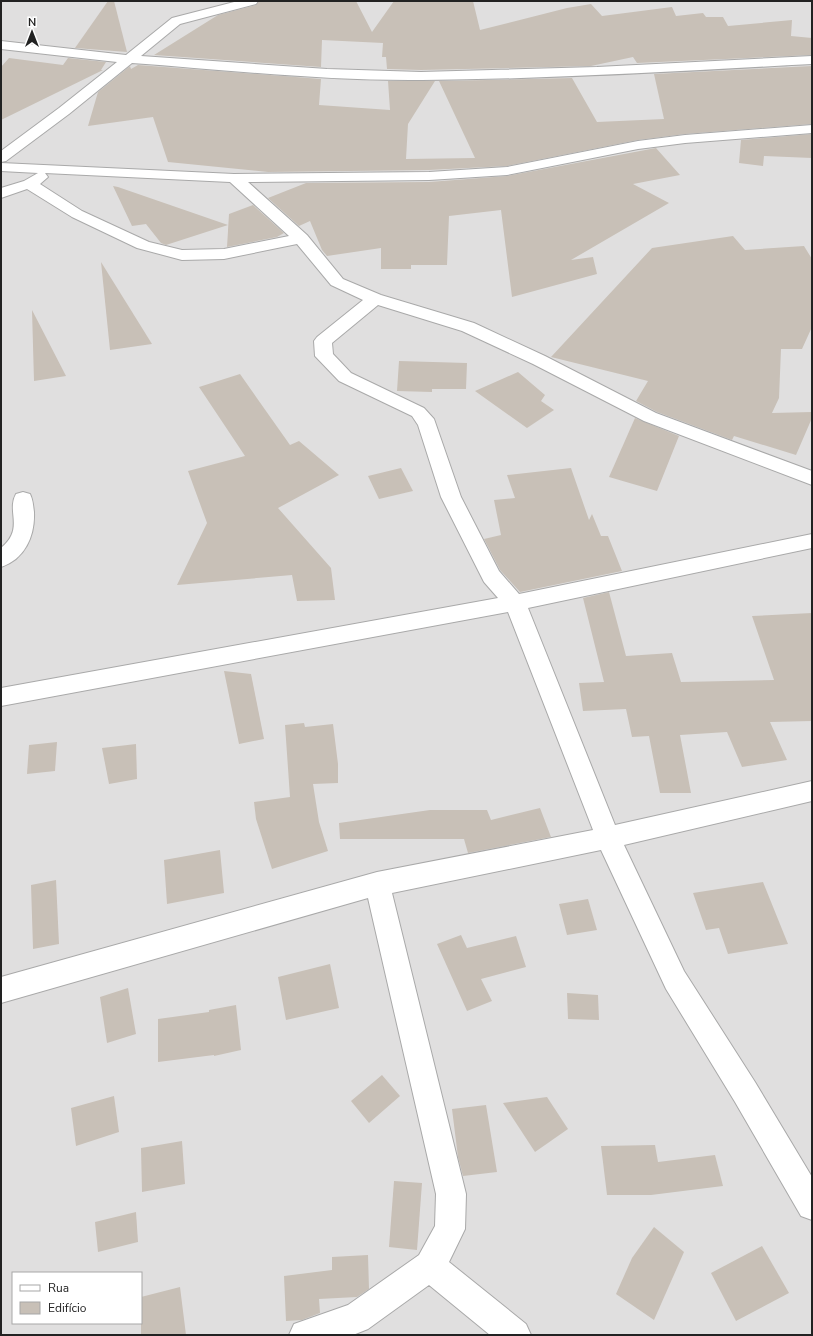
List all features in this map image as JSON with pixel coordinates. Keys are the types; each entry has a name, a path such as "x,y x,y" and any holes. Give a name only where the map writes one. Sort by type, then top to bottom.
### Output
{"street":[{"path":"1,158 130,59 176,21 252,1"},
{"path":"1,45 130,59 327,72 421,76 597,71 812,60"},
{"path":"1,167 234,178 429,176 507,170 638,145 685,139 812,129"},
{"path":"1,192 29,184 54,170"},
{"path":"234,178 301,238 337,282 375,299 468,327 539,360 650,417 812,478"},
{"path":"29,184 77,214 143,244 182,256 224,254 301,238"},
{"path":"375,299 324,341 324,356 344,377 418,412 427,423 451,497 491,576 515,603 608,838 675,980 745,1092 812,1205"},
{"path":"1,559 19,543 24,525 23,499"},
{"path":"1,697 515,603 812,541"},
{"path":"1,990 377,884 608,838 812,792"},
{"path":"304,1335 357,1318 430,1266 450,1229 451,1194 377,884"},
{"path":"430,1266 515,1335"}],"shaded area":[{"path":"1,1 812,1 812,1335 1,1335"}],"building":[{"path":"108,1 114,1 127,52 75,48"},
{"path":"259,1 356,1 372,32 394,1 473,1 480,30 567,8 591,4 602,16 672,7 676,16 703,13 706,17 723,17 728,26 792,20 791,36 812,38 812,55 637,63 633,57 591,66 421,70 387,69 386,57 382,57 383,43 322,40 321,67 154,55 218,15 256,5"},
{"path":"9,58 63,65 68,58 106,62 101,70 103,70 1,120 1,67"},
{"path":"138,65 321,79 319,105 390,110 388,81 435,81 408,124 406,159 475,158 439,81 572,78 597,122 664,119 654,74 812,66 812,124 685,134 638,140 507,166 429,170 268,172 168,162 153,117 88,126 98,92 130,66 131,69"},
{"path":"812,134 812,158 764,156 763,166 739,163 741,140"},
{"path":"656,148 680,175 633,184 669,203 571,260 593,257 597,274 512,297 501,210 449,216 447,265 411,265 411,269 381,269 381,248 327,256 322,250 310,221 299,226 268,198 306,183 429,182 507,176"},
{"path":"113,186 228,225 166,245 161,243 146,224 132,226"},
{"path":"253,205 284,233 277,237 227,247 229,214"},
{"path":"733,236 745,250 804,246 812,259 812,327 802,349 781,349 779,398 772,413 812,412 812,418 796,455 734,436 732,440 657,412 636,401 648,381 551,357 652,248"},
{"path":"101,262 152,344 110,350"},
{"path":"32,310 66,376 34,381"},
{"path":"399,361 467,363 466,389 432,389 432,392 397,391"},
{"path":"518,372 545,395 541,401 554,410 527,428 475,391"},
{"path":"240,374 290,445 299,441 339,475 278,508 331,568 335,600 297,601 292,575 177,585 207,523 188,471 245,456 199,387"},
{"path":"635,418 679,436 657,491 609,477"},
{"path":"401,468 413,491 379,499 368,476"},
{"path":"571,468 589,520 592,514 601,536 608,536 622,571 520,592 500,570 484,539 501,535 494,500 515,498 507,475"},
{"path":"609,592 626,656 672,653 681,682 774,680 752,616 812,613 812,721 770,722 787,760 742,767 727,732 680,735 691,793 660,793 649,736 632,737 626,709 583,711 579,683 604,682 583,598"},
{"path":"224,671 251,674 264,739 239,744"},
{"path":"304,723 305,727 333,724 338,764 338,783 313,784 319,822 328,851 272,869 256,819 254,802 290,797 285,725"},
{"path":"57,742 55,771 27,774 29,745"},
{"path":"136,744 137,779 109,784 102,748"},
{"path":"540,808 551,837 468,853 464,839 340,839 339,823 430,810 487,810 491,820"},
{"path":"220,850 224,893 167,904 164,860"},
{"path":"56,880 59,944 33,949 31,885"},
{"path":"763,882 788,944 728,954 719,928 706,930 693,893"},
{"path":"588,899 597,930 567,935 559,904"},
{"path":"461,935 467,948 516,936 526,967 481,979 492,1001 467,1011 437,944"},
{"path":"330,964 339,1008 286,1020 278,977"},
{"path":"128,988 136,1034 107,1043 100,997"},
{"path":"567,993 598,995 599,1020 568,1019"},
{"path":"236,1005 241,1050 214,1056 158,1062 158,1019 209,1012 209,1010"},
{"path":"382,1075 400,1096 369,1123 351,1101"},
{"path":"114,1096 119,1132 76,1146 71,1108"},
{"path":"547,1097 568,1129 535,1152 503,1103"},
{"path":"486,1105 497,1172 463,1176 458,1157 452,1109"},
{"path":"182,1141 185,1184 142,1192 141,1148"},
{"path":"655,1145 658,1162 715,1155 723,1186 651,1195 607,1195 601,1146"},
{"path":"394,1181 422,1183 417,1250 389,1247"},
{"path":"136,1212 138,1242 98,1252 95,1222"},
{"path":"654,1227 684,1252 654,1320 616,1294 632,1258"},
{"path":"762,1246 789,1293 736,1321 711,1273"},
{"path":"368,1255 369,1289 357,1297 319,1299 320,1313 302,1320 286,1321 284,1276 332,1270 332,1257"},
{"path":"180,1287 186,1335 141,1335 142,1297"}]}
